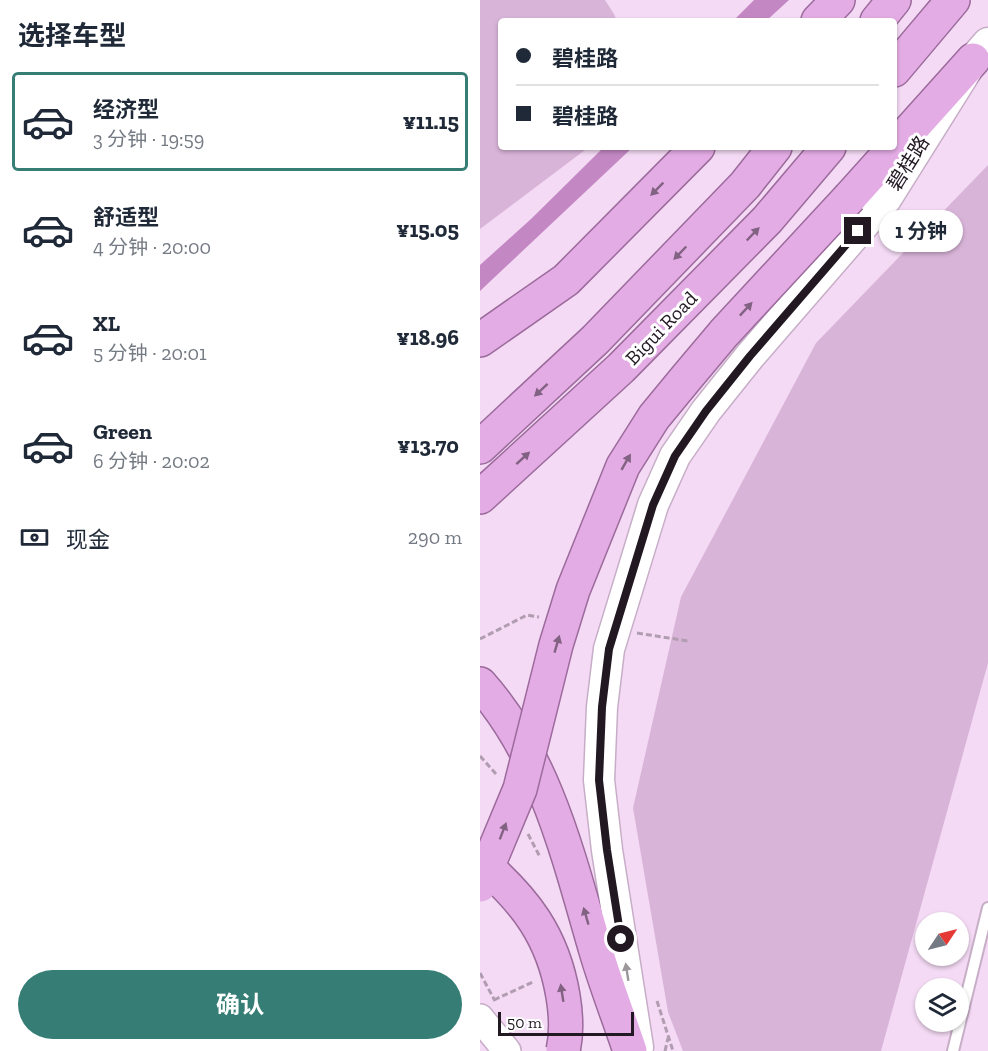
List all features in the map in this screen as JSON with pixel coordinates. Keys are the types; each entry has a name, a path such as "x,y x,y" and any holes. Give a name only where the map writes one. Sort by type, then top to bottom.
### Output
{"highway":[{"path":"821,18 838,0"},
{"path":"879,18 894,0"},
{"path":"897,66 953,0"},
{"path":"897,144 980,51"},
{"path":"480,362 510,337 695,150"},
{"name":"Bigui Road","path":"480,447 595,340 745,184 773,150"},
{"name":"Bigui Road","path":"480,497 621,369 767,220 826,150"},
{"path":"480,885 520,789 556,645 573,590 623,466 654,417 709,351 892,150"},
{"path":"480,340 566,280"},
{"path":"480,684 498,704 526,751 562,836 597,955 630,1051"},
{"path":"480,861 502,880 530,912 549,944 559,976 564,1007 566,1038 563,1051"}],"main road":[{"name":"碧桂路","path":"639,1051 607,850 599,780 602,707 609,649 653,505 675,456 706,411 750,356 886,199 980,51"}],"street":[{"path":"480,1018 507,1051"}],"lane":[{"path":"953,1051 988,908"}],"path":[{"path":"665,1051 669,1036 673,1051"}],"shaded area":[{"path":"480,0 605,0 616,18 498,18 498,150 585,150 480,229"},
{"path":"754,0 789,0 769,18 736,18"},
{"path":"601,150 630,150 480,291 480,265 531,219"},
{"path":"988,165 988,663 919,912 915,912 915,928 881,1051 683,1051 668,1012 633,808 681,597 816,343"}],"route":[{"path":"621,939 599,780 602,707 609,649 653,505 675,456 706,411 750,356 858,231"}]}
